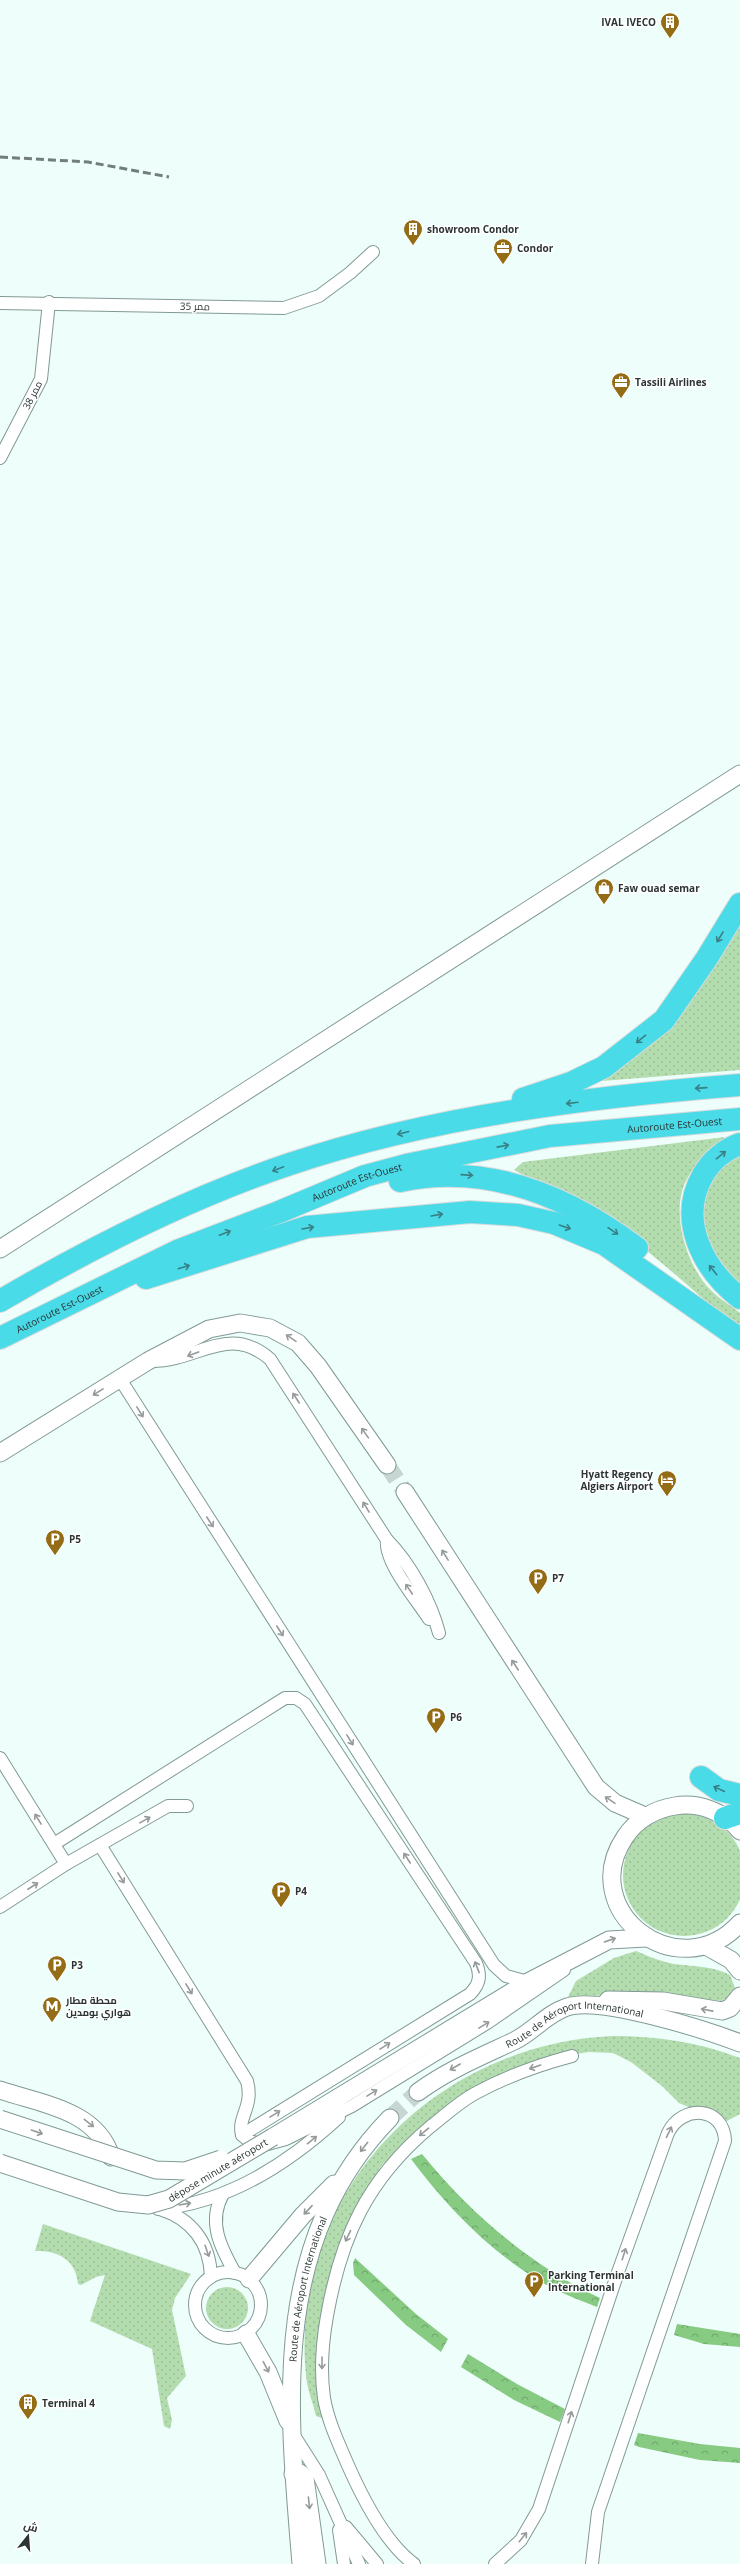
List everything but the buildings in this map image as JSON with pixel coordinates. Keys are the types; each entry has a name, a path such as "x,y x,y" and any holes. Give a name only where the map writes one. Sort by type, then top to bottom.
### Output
{"highway":[{"path":"0,1301 60,1266 136,1226 289,1164 484,1112 571,1084 604,1067 664,1020 707,958 740,904"},
{"path":"435,1124 537,1107 740,1085"},
{"name":"Autoroute Est-Ouest","path":"0,1338 177,1251 279,1212 364,1176 406,1164 550,1136 740,1119"},
{"path":"740,1144 724,1152 705,1170 694,1194 691,1216 694,1236 707,1263 740,1298"},
{"path":"279,1212 394,1182 437,1175 480,1176 523,1185 572,1206 626,1240 651,1258 740,1338"},
{"path":"80,1298 300,1229 482,1212 536,1219 588,1236 620,1253 740,1338"},
{"path":"701,1777 719,1790 740,1795"}],"main road":[{"path":"0,1248 740,774"},
{"path":"0,1453 148,1361 209,1329 224,1325 255,1324 285,1334 309,1354 387,1465"},
{"path":"405,1492 596,1787 615,1804 645,1816"},
{"path":"735,1821 705,1808 682,1805 659,1810 645,1816 636,1824 621,1843 613,1865 612,1877 616,1901 636,1931 646,1938 675,1949 706,1946 724,1938 740,1923"},
{"path":"273,2137 429,2040 528,1982 586,1951 615,1938 646,1938"},
{"path":"706,1946 731,1960 740,1971"},
{"path":"576,2005 611,2000 646,2000 722,2011 730,2008 740,1996"},
{"name":"Route de Aéroport International","path":"418,2092 459,2065 515,2041 550,2015 576,2005 663,2019 740,2043"},
{"path":"0,2090 83,2119 101,2135 111,2157"},
{"name":"Route de Aéroport International","path":"301,2564 293,2474 292,2360 303,2274 316,2232 346,2173 390,2118"},
{"name":"dépose minute aéroport","path":"0,2119 111,2157 156,2170 185,2171 207,2165 273,2137"},
{"name":"dépose minute aéroport","path":"0,2162 118,2202 148,2205 169,2199 273,2137"},
{"path":"242,2276 346,2173"},
{"path":"246,2334 268,2372 293,2434"},
{"path":"293,2474 300,2473 305,2478 317,2564"}],"street":[{"name":"ممر 35","path":"0,303 49,302 284,308 319,296 350,273 373,252"},
{"name":"ممر 38","path":"0,458 41,379 49,302"},
{"path":"148,1361 185,1357 232,1342 249,1346 264,1354 275,1366 386,1540 399,1554 424,1595 439,1633"},
{"path":"120,1379 494,1965 506,1976 528,1982"},
{"path":"54,1844 285,1698 296,1698 308,1709 476,1963 480,1976 478,1983 470,1994 242,2135"},
{"path":"0,1758 66,1864"},
{"path":"0,1907 66,1864 168,1806 187,1806"},
{"path":"100,1845 246,2081 250,2097 240,2128 242,2135 256,2144 280,2143 352,2106 508,2010 586,1951"},
{"path":"414,2564 399,2549 373,2512 351,2471 329,2419 322,2378 322,2358 331,2291 338,2265 346,2240 372,2190 414,2141 445,2114 473,2094 522,2072 572,2056"},
{"path":"159,2209 203,2201 223,2194 280,2164 352,2106"},
{"path":"495,2564 521,2540 539,2509 614,2282 668,2133 676,2120 682,2116 689,2113 704,2113 717,2121 724,2134 725,2141 598,2512 592,2564"},
{"path":"0,2162 131,2206 159,2209 181,2218 198,2233 208,2254 210,2277"},
{"path":"223,2194 216,2210 216,2227 220,2244 242,2276 258,2290 262,2304 259,2318 246,2334 234,2338 221,2338 209,2333 200,2323 195,2311 195,2298 201,2286 210,2277 223,2272 242,2276"},
{"path":"293,2434 319,2475 359,2564"},
{"path":"339,2518 341,2551 344,2564"},
{"path":"339,2518 350,2564"},
{"path":"339,2518 370,2564"},
{"path":"339,2518 377,2564"}],"green space":[{"path":"740,919 740,1070 589,1082 632,1053"},
{"path":"725,1137 700,1161 688,1177 680,1202 680,1216 685,1245 696,1271 711,1290 740,1313 740,1332 665,1265 617,1228 579,1205 514,1170 523,1162"},
{"path":"740,1150 740,1295 705,1255 702,1187"},
{"path":"684,1814 707,1818 718,1824 727,1832 735,1841 741,1852 745,1875 741,1898 735,1909 727,1918 718,1926 707,1932 684,1936 661,1932 650,1926 641,1918 633,1909 627,1898 623,1875 627,1852 633,1841 641,1832 650,1824 661,1818"},
{"path":"636,1951 666,1962 724,1972 730,1975 735,1988 731,1997 721,2001 615,1994 567,1999 576,1981 614,1958"},
{"path":"612,2036 645,2037 677,2041 724,2052 740,2058 740,2114 725,2122 679,2103 662,2086 631,2062 613,2053 589,2052 550,2058 512,2069 440,2110 382,2165 363,2194 349,2227 320,2356 322,2418 316,2416 306,2375 307,2309 321,2246 348,2190 386,2140 432,2099 487,2067 547,2045"},
{"path":"422,2154 460,2197 503,2236 549,2270 600,2298 597,2307 552,2288 511,2262 492,2247 441,2197 411,2159"},
{"path":"43,2224 191,2274 175,2298 172,2310 186,2376 167,2398 172,2420 170,2429 164,2426 152,2349 90,2321 105,2275 96,2277 81,2285 78,2284 74,2269 64,2258 51,2252 35,2251"},
{"path":"355,2258 416,2314 448,2339 441,2352 406,2325 354,2275 353,2263"},
{"path":"223,2287 231,2287 239,2290 245,2296 248,2308 245,2320 239,2326 231,2329 223,2329 215,2326 209,2320 206,2312 206,2304 209,2296 215,2290"},
{"path":"677,2324 740,2334 740,2347 704,2344 674,2335"},
{"path":"468,2354 517,2384 565,2409 560,2422 514,2400 461,2367"},
{"path":"638,2433 700,2444 740,2448 740,2463 700,2460 639,2447 634,2445"}],"tunnel":[{"path":"387,1465 405,1492"},
{"path":"390,2118 418,2092"}],"railway":[{"path":"0,157 88,162 169,177"}],"place":[{"name":"IVAL IVECO","path":"670,39"},
{"name":"showroom Condor","path":"413,246"},
{"name":"Condor","path":"503,265"},
{"name":"Tassili Airlines","path":"621,399"},
{"name":"Faw ouad semar","path":"604,905"},
{"name":"Hyatt Regency Algiers Airport","path":"667,1497"},
{"name":"P5","path":"55,1556"},
{"name":"P7","path":"538,1595"},
{"name":"P6","path":"436,1734"},
{"name":"P4","path":"281,1908"},
{"name":"P3","path":"57,1982"},
{"name":"محطة مطار هواري بومدين","path":"52,2023"},
{"name":"Parking Terminal International","path":"534,2298"},
{"name":"Terminal 4","path":"28,2420"}]}
